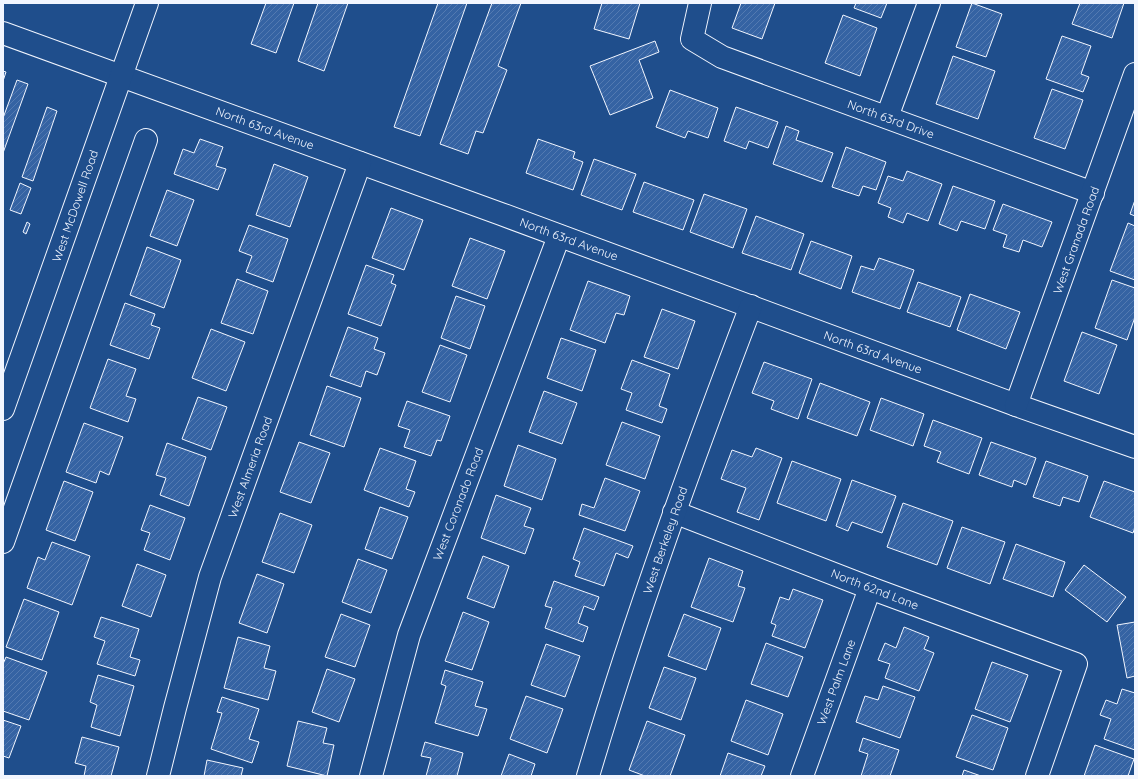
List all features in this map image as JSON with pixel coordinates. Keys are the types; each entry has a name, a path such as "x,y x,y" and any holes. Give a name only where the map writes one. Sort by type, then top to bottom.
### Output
{"street":[{"name":"West McDowell Road","path":"3,409 147,3"},
{"name":"North 63rd Drive","path":"700,3 692,39 722,57 1093,193"},
{"path":"887,117 929,3"},
{"name":"North 63rd Avenue","path":"3,33 751,306 1016,405 1135,447"},
{"name":"West Granada Road","path":"1016,405 1135,74"},
{"path":"3,542 146,140"},
{"name":"West Almeria Road","path":"158,776 210,577 360,163"},
{"name":"West Coronado Road","path":"371,776 409,635 559,236"},
{"name":"West Berkeley Road","path":"588,776 614,687 674,512 751,306"},
{"name":"North 62nd Lane","path":"674,512 870,588 1076,664 1037,776"},
{"name":"West Palm Lane","path":"802,776 870,588"}],"building":[{"path":"266,3 294,3 276,53 251,44"},
{"path":"318,3 348,3 324,71 298,61"},
{"path":"438,3 467,3 420,136 394,127"},
{"path":"492,3 521,3 498,66 507,70 483,133 476,131 468,154 440,144"},
{"path":"602,3 640,3 629,39 594,29"},
{"path":"741,3 775,3 762,39 732,28"},
{"path":"856,3 887,3 881,18 854,8"},
{"path":"972,3 1002,14 986,57 956,47"},
{"path":"1080,3 1124,3 1112,38 1072,24"},
{"path":"843,15 877,28 860,76 825,63"},
{"path":"1062,36 1091,46 1081,74 1089,77 1083,92 1046,79"},
{"path":"655,41 659,52 639,60 653,98 610,115 590,66"},
{"path":"953,56 995,71 978,119 936,104"},
{"path":"3,71 6,72 3,81"},
{"path":"17,80 28,84 3,153 3,118"},
{"path":"1052,89 1083,100 1065,149 1034,138"},
{"path":"670,90 718,108 708,138 688,131 685,138 656,127"},
{"path":"47,107 57,111 33,181 22,177"},
{"path":"736,107 778,122 768,148 749,141 746,149 724,141"},
{"path":"786,126 799,131 796,140 833,153 822,182 773,164"},
{"path":"200,139 223,147 216,166 226,169 218,190 174,174 183,149 194,153"},
{"path":"538,139 575,152 573,158 583,162 573,190 526,173"},
{"path":"846,147 886,162 876,190 863,186 859,196 832,187"},
{"path":"594,159 636,174 622,210 581,195"},
{"path":"274,164 308,177 290,227 256,215"},
{"path":"907,171 942,184 928,221 907,213 903,223 888,217 891,208 878,203 888,176 903,181"},
{"path":"644,182 694,200 683,230 633,212"},
{"path":"20,183 31,188 21,214 10,210"},
{"path":"953,186 995,201 985,229 961,221 957,231 939,224"},
{"path":"167,190 194,200 177,246 150,236"},
{"path":"704,194 747,209 733,248 690,232"},
{"path":"1135,200 1135,216 1130,214"},
{"path":"1003,204 1052,222 1042,247 1023,240 1019,252 1003,247 1007,235 993,230"},
{"path":"391,208 423,220 404,270 372,258"},
{"path":"756,216 804,234 791,270 742,253"},
{"path":"27,222 30,224 26,234 23,232"},
{"path":"1128,223 1135,226 1135,280 1110,271"},
{"path":"249,225 288,239 273,282 246,272 252,256 239,251"},
{"path":"470,238 505,251 487,299 452,286"},
{"path":"811,241 852,256 841,289 799,273"},
{"path":"147,247 181,260 164,308 130,295"},
{"path":"879,258 914,270 900,309 852,292 861,266 874,270"},
{"path":"366,265 394,275 391,283 396,285 381,326 348,314"},
{"path":"237,279 268,291 253,334 221,323"},
{"path":"1112,280 1135,288 1135,317 1127,340 1095,328"},
{"path":"588,281 630,296 624,315 616,313 605,343 570,330"},
{"path":"918,282 961,297 950,327 907,312"},
{"path":"970,294 1020,312 1006,349 957,330"},
{"path":"456,296 485,306 470,349 441,338"},
{"path":"125,303 155,314 151,325 160,328 149,359 110,345"},
{"path":"662,309 695,321 678,369 644,357"},
{"path":"348,327 378,338 374,349 385,353 377,375 366,371 361,387 330,376"},
{"path":"211,329 245,342 226,391 192,378"},
{"path":"1082,332 1117,345 1099,394 1064,381"},
{"path":"561,338 596,350 582,391 547,378"},
{"path":"440,345 467,355 450,402 422,392"},
{"path":"108,359 136,369 126,396 136,399 128,422 90,408"},
{"path":"632,360 670,374 659,406 667,409 662,423 626,410 632,393 621,389"},
{"path":"764,362 812,379 798,419 771,409 774,401 752,393"},
{"path":"820,383 870,402 857,436 807,418"},
{"path":"327,386 361,398 344,447 310,435"},
{"path":"544,391 577,403 562,444 529,432"},
{"path":"198,397 227,407 211,450 182,439"},
{"path":"881,398 924,414 913,446 870,430"},
{"path":"407,401 450,416 441,441 437,440 431,456 404,447 410,430 398,426"},
{"path":"933,420 982,438 969,474 937,462 941,452 924,446"},
{"path":"622,422 660,436 645,479 606,465"},
{"path":"84,423 123,437 109,475 100,471 96,483 66,472"},
{"path":"299,442 330,453 311,503 280,492"},
{"path":"991,442 1036,458 1026,485 1014,480 1012,487 979,475"},
{"path":"167,443 206,457 189,506 160,495 166,478 156,475"},
{"path":"518,445 556,459 542,500 504,486"},
{"path":"380,448 416,461 406,489 415,492 409,507 364,490"},
{"path":"756,448 782,458 759,520 737,512 746,488 721,479 732,450 752,457"},
{"path":"792,461 841,479 826,521 777,503"},
{"path":"1046,461 1088,476 1079,502 1063,497 1060,506 1033,497"},
{"path":"605,478 640,491 625,531 579,515 582,504 594,508"},
{"path":"852,480 896,496 882,533 852,522 848,531 836,526"},
{"path":"64,481 93,492 75,541 46,530"},
{"path":"1104,481 1135,492 1135,527 1133,533 1090,517"},
{"path":"496,495 531,508 524,526 534,529 525,554 481,538"},
{"path":"903,503 953,521 937,565 887,547"},
{"path":"150,505 185,518 170,560 144,550 150,533 141,530"},
{"path":"380,507 408,517 392,559 365,549"},
{"path":"280,513 312,525 294,573 262,562"},
{"path":"962,527 1005,542 990,584 947,568"},
{"path":"584,528 633,546 628,558 616,553 604,586 575,576 580,562 573,559"},
{"path":"52,542 90,556 72,605 27,588 38,557 45,560"},
{"path":"1016,544 1065,562 1053,597 1003,579"},
{"path":"483,556 509,566 494,608 467,598"},
{"path":"709,558 743,571 738,586 745,588 733,622 691,607"},
{"path":"358,559 387,570 371,613 342,602"},
{"path":"137,564 166,575 151,617 122,606"},
{"path":"1084,565 1126,597 1107,622 1065,590"},
{"path":"257,574 284,584 267,633 239,623"},
{"path":"554,581 599,597 594,610 584,606 578,623 588,627 583,642 545,628 552,608 545,606"},
{"path":"793,589 823,600 805,648 772,636 776,625 771,623 780,597 789,600"},
{"path":"24,599 59,612 42,660 6,647"},
{"path":"463,612 489,622 472,670 445,661"},
{"path":"341,614 370,625 355,667 325,657"},
{"path":"684,614 721,628 706,670 668,656"},
{"path":"101,617 139,629 130,657 140,660 135,676 97,664 105,641 94,637"},
{"path":"1135,622 1135,676 1127,678 1117,625"},
{"path":"904,627 929,637 924,649 934,653 919,691 885,678 890,664 878,660 885,643 896,648"},
{"path":"238,637 270,646 264,668 276,671 268,700 224,688"},
{"path":"766,643 803,657 788,697 751,684"},
{"path":"546,644 580,656 565,697 531,685"},
{"path":"6,657 47,672 29,720 3,711 3,664"},
{"path":"992,662 1028,675 1010,722 975,709"},
{"path":"664,667 696,678 681,720 649,708"},
{"path":"327,669 355,679 339,722 312,712"},
{"path":"445,670 483,682 475,706 487,709 478,736 435,723 446,686 441,684"},
{"path":"98,675 134,686 120,736 91,727 97,705 90,702"},
{"path":"883,686 915,697 900,738 856,722 865,696 878,700"},
{"path":"1122,689 1135,693 1135,750 1104,739 1111,719 1100,715 1106,700 1117,704"},
{"path":"526,696 563,709 547,753 510,739"},
{"path":"222,697 259,709 249,739 259,742 252,763 211,749 222,713 217,712"},
{"path":"746,700 783,714 768,755 731,741"},
{"path":"972,715 1008,728 993,770 956,757"},
{"path":"3,720 21,726 9,758 3,756"},
{"path":"298,721 327,728 323,743 334,745 327,776 287,766"},
{"path":"647,721 685,735 670,776 645,776 629,770"},
{"path":"82,737 119,747 111,776 84,776 86,766 75,763"},
{"path":"863,738 899,750 890,776 861,776 868,754 859,751"},
{"path":"425,742 463,753 457,776 426,776 431,758 421,756"},
{"path":"1095,745 1134,759 1128,776 1084,776"},
{"path":"728,753 765,766 761,776 720,776"},
{"path":"509,754 535,764 531,776 501,776"},
{"path":"207,760 243,768 241,776 204,776"},
{"path":"964,770 981,776 962,776"}]}
